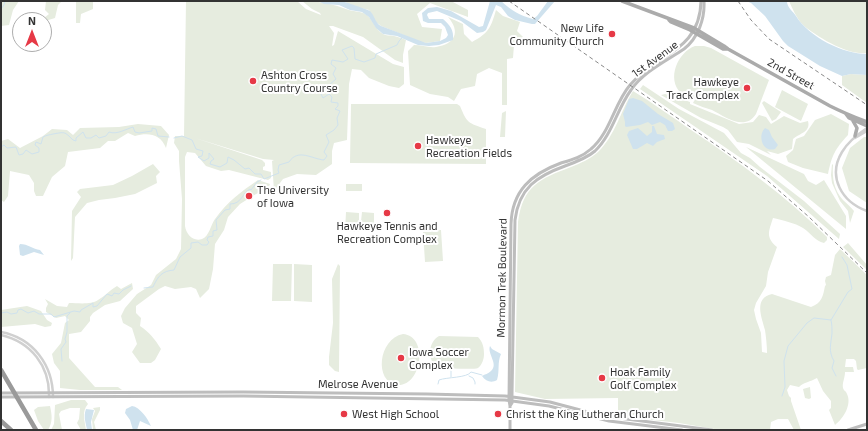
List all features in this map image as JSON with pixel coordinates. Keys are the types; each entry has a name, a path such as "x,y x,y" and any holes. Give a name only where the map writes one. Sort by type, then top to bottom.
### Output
{"highway":[{"path":"1,370 36,430"},
{"path":"1,421 11,430"}],"main road":[{"name":"2nd Street","path":"622,1 669,20 673,20 695,31 846,114"},
{"name":"1st Avenue","path":"695,31 700,16 701,1"},
{"name":"1st Avenue","path":"631,86 686,48 704,17 704,1"},
{"name":"Mormon Trek Boulevard","path":"510,430 515,226 519,203 527,188 541,176 582,159 599,147 605,139 631,86"},
{"path":"846,114 867,128"},
{"path":"846,114 852,115 867,122"},
{"path":"851,118 857,126 855,137"},
{"name":"Melrose Avenue","path":"51,395 174,392 444,394 550,402 603,416 712,430"},
{"name":"Melrose Avenue","path":"1,393 16,395 511,398 609,421 682,430"},
{"path":"427,396 444,394"},
{"name":"Melrose Avenue","path":"1,397 16,395"},
{"path":"848,430 867,424"}],"street":[{"path":"867,128 855,137 846,147 839,158 837,166 837,178 840,189 847,199 856,206 867,211"},
{"path":"1,333 22,339 39,354 47,368 51,395"}],"shaded area":[{"path":"1,1 19,1 12,12 9,25 1,26"},
{"path":"46,1 62,1 58,5 55,18 52,19 52,12 47,12 45,10"},
{"path":"76,1 93,1 93,9 81,14 80,23 76,23"},
{"name":"Ashton Cross Country Course","path":"186,1 297,1 306,9 321,15 302,1 308,1 326,3 363,13 369,17 378,30 383,34 406,40 403,63 395,60 363,37 333,26 329,26 334,33 332,46 334,45 338,31 393,64 404,67 404,84 399,88 389,86 369,78 361,70 352,69 349,84 347,140 334,143 332,151 332,164 316,175 297,174 283,179 274,191 272,161 274,160 263,159 195,138 262,160 265,163 263,170 271,172 271,178 268,180 229,170 221,171 206,166 195,153 187,152 185,157 185,226 190,237 199,240 204,238 215,219 225,207 235,197 258,180 270,184 268,189 256,194 240,204 228,217 224,230 215,244 213,269 209,289 200,298 196,289 191,287 175,289 165,286 136,306 136,313 141,318 140,326 152,336 161,349 155,360 151,363 140,363 132,352 137,344 132,328 123,323 121,316 125,308 137,294 151,285 156,275 176,259 181,249 182,199 179,151 174,143 175,136 184,136"},
{"path":"343,1 451,1 468,10 468,17 430,3 417,14 422,27 442,29 440,41 426,43 381,26 376,22 369,10 353,6"},
{"path":"789,1 867,1 867,53 851,52 816,35 801,23"},
{"path":"496,10 503,16 520,22 517,31 527,41 518,42 514,45 513,58 507,59 507,105 502,105 502,73 489,68 477,74 475,86 461,89 454,101 448,97 430,94 410,85 408,51 414,45 436,47 452,40 455,32 452,22 448,17 463,24 464,34 472,42 486,32 493,21"},
{"path":"695,46 711,48 769,80 756,114 751,119 746,122 740,122 728,119 712,110 693,103 695,99 686,97 681,93 674,81 676,66 684,54"},
{"path":"851,74 867,75 867,103 842,85 842,76"},
{"path":"643,85 679,109 724,133 741,153 750,158 804,201 840,234 839,239 767,176 640,89"},
{"path":"782,90 808,104 801,121 775,107"},
{"path":"633,91 762,180 795,207 827,237 827,240 824,243 821,242 800,226 773,218 769,230 769,237 777,247 768,272 766,286 756,303 754,310 761,333 762,352 767,353 765,330 760,309 762,300 766,296 772,294 811,307 815,305 820,301 824,293 826,277 831,275 835,255 840,249 867,275 867,368 858,370 854,359 846,359 845,367 853,367 854,372 845,372 843,386 848,398 848,406 844,415 835,425 829,410 831,408 831,401 823,391 817,378 799,387 790,385 787,390 801,430 794,430 788,419 778,419 771,422 770,430 720,430 679,423 618,416 618,398 545,399 515,392 518,222 524,199 535,185 542,180 592,157 598,152 609,138"},
{"path":"665,94 690,102 690,104 739,124 753,122 759,115 766,117 771,124 784,116 800,123 808,121 809,125 804,132 793,139 792,149 778,154 767,151 771,155 749,144 737,142 728,130 701,118 661,95"},
{"path":"764,101 781,112 776,119 772,121 762,103"},
{"name":"Hawkeye Recreation Fields","path":"351,104 457,104 460,106 464,116 469,122 486,129 486,164 350,163"},
{"path":"506,111 505,137 500,137 502,113"},
{"path":"831,114 849,124 848,135 840,144 835,153 828,174 803,168 788,162 786,156 793,150 796,139 804,136 815,120"},
{"path":"138,124 161,126 169,135 166,148 164,143 154,135 145,134 135,136 128,133 115,141 108,141 100,148 68,152 65,166 52,177 43,196 36,196 34,191 34,183 29,175 10,171 8,196 4,202 1,200 1,141 8,139 20,148 43,136 52,129 67,130 73,135 80,128 119,127"},
{"path":"864,137 867,137 867,203 849,191 842,168 850,148"},
{"path":"746,147 804,174 808,181 816,185 824,180 846,216 846,229"},
{"path":"153,164 160,172 156,176 157,183 135,194 87,203 75,217 73,258 71,261 72,211 81,197 77,192 80,189 113,185"},
{"path":"832,164 833,179 836,188 843,200 854,211 850,223 848,211 840,201 832,183"},
{"path":"346,184 362,184 362,191 346,191"},
{"path":"346,212 359,213 358,232 345,231"},
{"path":"362,212 374,213 374,232 360,231"},
{"path":"441,230 443,261 425,262 423,231"},
{"path":"848,243 867,265 867,270 843,247"},
{"path":"273,264 292,264 291,301 272,301"},
{"path":"294,264 312,265 312,302 294,301"},
{"path":"338,264 340,266 339,372 335,371 329,365 333,323 332,279"},
{"path":"132,283 133,289 120,301 105,305 93,313 90,317 90,321 81,332 69,334 69,358 95,387 118,387 122,390 80,390 60,388 60,371 54,363 52,354 61,343 65,323 69,320 65,316 56,318 46,312 48,304 45,299 57,306 67,307 69,303 92,303 117,286 121,289"},
{"path":"27,306 41,311 47,320 52,323 51,326 45,327 35,324 1,327 1,310"},
{"name":"Iowa Soccer Complex","path":"403,334 411,337 417,343 419,361 417,370 412,378 406,383 397,385 390,382 385,376 382,369 382,360 388,344"},
{"path":"439,336 478,337 484,350 484,358 481,365 478,368 470,369 437,367 430,356 430,351 433,342"},
{"path":"810,387 811,398 805,398 803,389"},
{"path":"71,400 85,400 88,404 84,413 86,430 81,430 77,423 80,408 70,408 61,411 59,414 62,430 51,430 54,424 55,405"},
{"path":"50,406 52,415 51,424 48,430 44,430 38,421 34,410 38,407"},
{"path":"100,407 94,422 96,430 93,430 92,419 95,411 93,408"}],"water":[{"path":"318,1 341,1 365,9 370,11 377,23 381,26 426,43 440,41 448,35 445,27 441,23 428,23 423,21 422,13 428,8 437,7 451,11 479,27 483,26 490,1 501,1 516,12 533,19 548,1 555,1 535,24 515,20 508,16 501,7 496,5 486,30 477,33 461,21 437,11 428,13 427,15 429,19 443,19 450,26 453,33 453,40 439,45 429,46 418,45 397,36 383,34 376,28 369,17 362,12 350,10 339,5 324,4"},
{"path":"746,1 787,1 789,8 802,24 809,31 827,43 837,48 867,54 867,75 851,74 842,76 820,66 788,46 765,16 751,3"},
{"path":"633,98 642,101 658,114 673,123 675,129 668,131 665,125 660,122 652,125 648,122 626,127 623,114 629,99"},
{"path":"652,126 654,126 657,134 664,135 665,139 657,142 653,146 647,143 637,149 633,149 627,135 629,131 638,128 647,136 652,132"},
{"path":"765,128 769,130 778,145 775,149 767,149 762,143 761,139"},
{"path":"20,244 40,250 44,255 34,252 23,256 20,255"},
{"path":"490,346 492,349 501,354 497,380 491,382 485,380 482,376 490,372 494,365 490,352"},
{"path":"132,406 141,411 151,426 140,421 137,430 133,430 130,420 125,413 126,409"},
{"path":"86,409 94,410 91,422 92,430 87,430 85,417"}],"waterway":[{"path":"1,9 5,1"},
{"path":"174,138 182,136 192,140 196,149 203,151 202,156 198,157 204,161 209,158 209,153 214,159 210,164 220,167 227,163 228,157 245,169 249,168 255,174 261,174 264,179 279,173 279,165 289,162 297,156 305,155 324,160 327,156 324,152 329,142 326,135 334,130 338,125 337,118 340,111 335,109 338,106 338,103 331,102 332,97 329,94 323,98 319,90 322,86 329,85 336,79 333,74 336,68 331,64 332,60 343,62 348,59 342,50 352,46 354,48 355,59 364,62 375,58 376,54 397,45 402,38"},
{"path":"1,147 4,145 7,148 16,147 19,155 23,154 26,150 32,154 39,152 39,148 35,145 36,142 41,144 43,137 48,135 64,133 76,141 76,138 83,132 86,138 91,138 96,135 99,138 106,136 109,132 118,132 133,127 135,132 139,133 152,131 152,128 156,129 158,136 169,137"},
{"path":"144,288 153,287 163,273 174,270 180,257 191,248 191,243 198,242 202,245 207,245 209,242 207,240 208,237 213,236 213,231 217,230 216,220 225,210 230,209 230,204 237,202 247,191 250,189 251,190 257,182 261,180"},
{"path":"782,396 785,387 784,361 788,346 807,323 814,318 831,320 848,292 852,289 847,265 842,257"},
{"path":"1,313 17,313 18,310 21,309 28,313 34,311 39,314 51,314 54,317 74,311 80,312 93,303 93,307 97,306 107,294 112,296 114,293 119,294 131,286"},
{"path":"62,361 61,349 66,342 67,316 70,313"},
{"path":"831,320 832,333 830,351 834,361 832,368 836,376"},
{"path":"451,369 451,377"},
{"path":"438,384 439,380 461,376 471,372 482,375"},
{"path":"469,376 473,378 475,384"}],"railway":[{"path":"509,1 768,181 809,217 867,273"},
{"path":"738,1 751,20 769,39 867,105"}],"place":[{"name":"New Life Community Church","path":"612,34"},
{"name":"Ashton Cross Country Course","path":"253,81"},
{"name":"Hawkeye Track Complex","path":"747,88"},
{"name":"Hawkeye Recreation Fields","path":"418,146"},
{"name":"The University of Iowa","path":"249,196"},
{"name":"Hawkeye Tennis and Recreation Complex","path":"387,213"},
{"name":"Iowa Soccer Complex","path":"401,358"},
{"name":"Hoak Family Golf Complex","path":"602,378"},
{"name":"West High School","path":"344,414"},
{"name":"Christ the King Lutheran Church","path":"498,414"}]}
